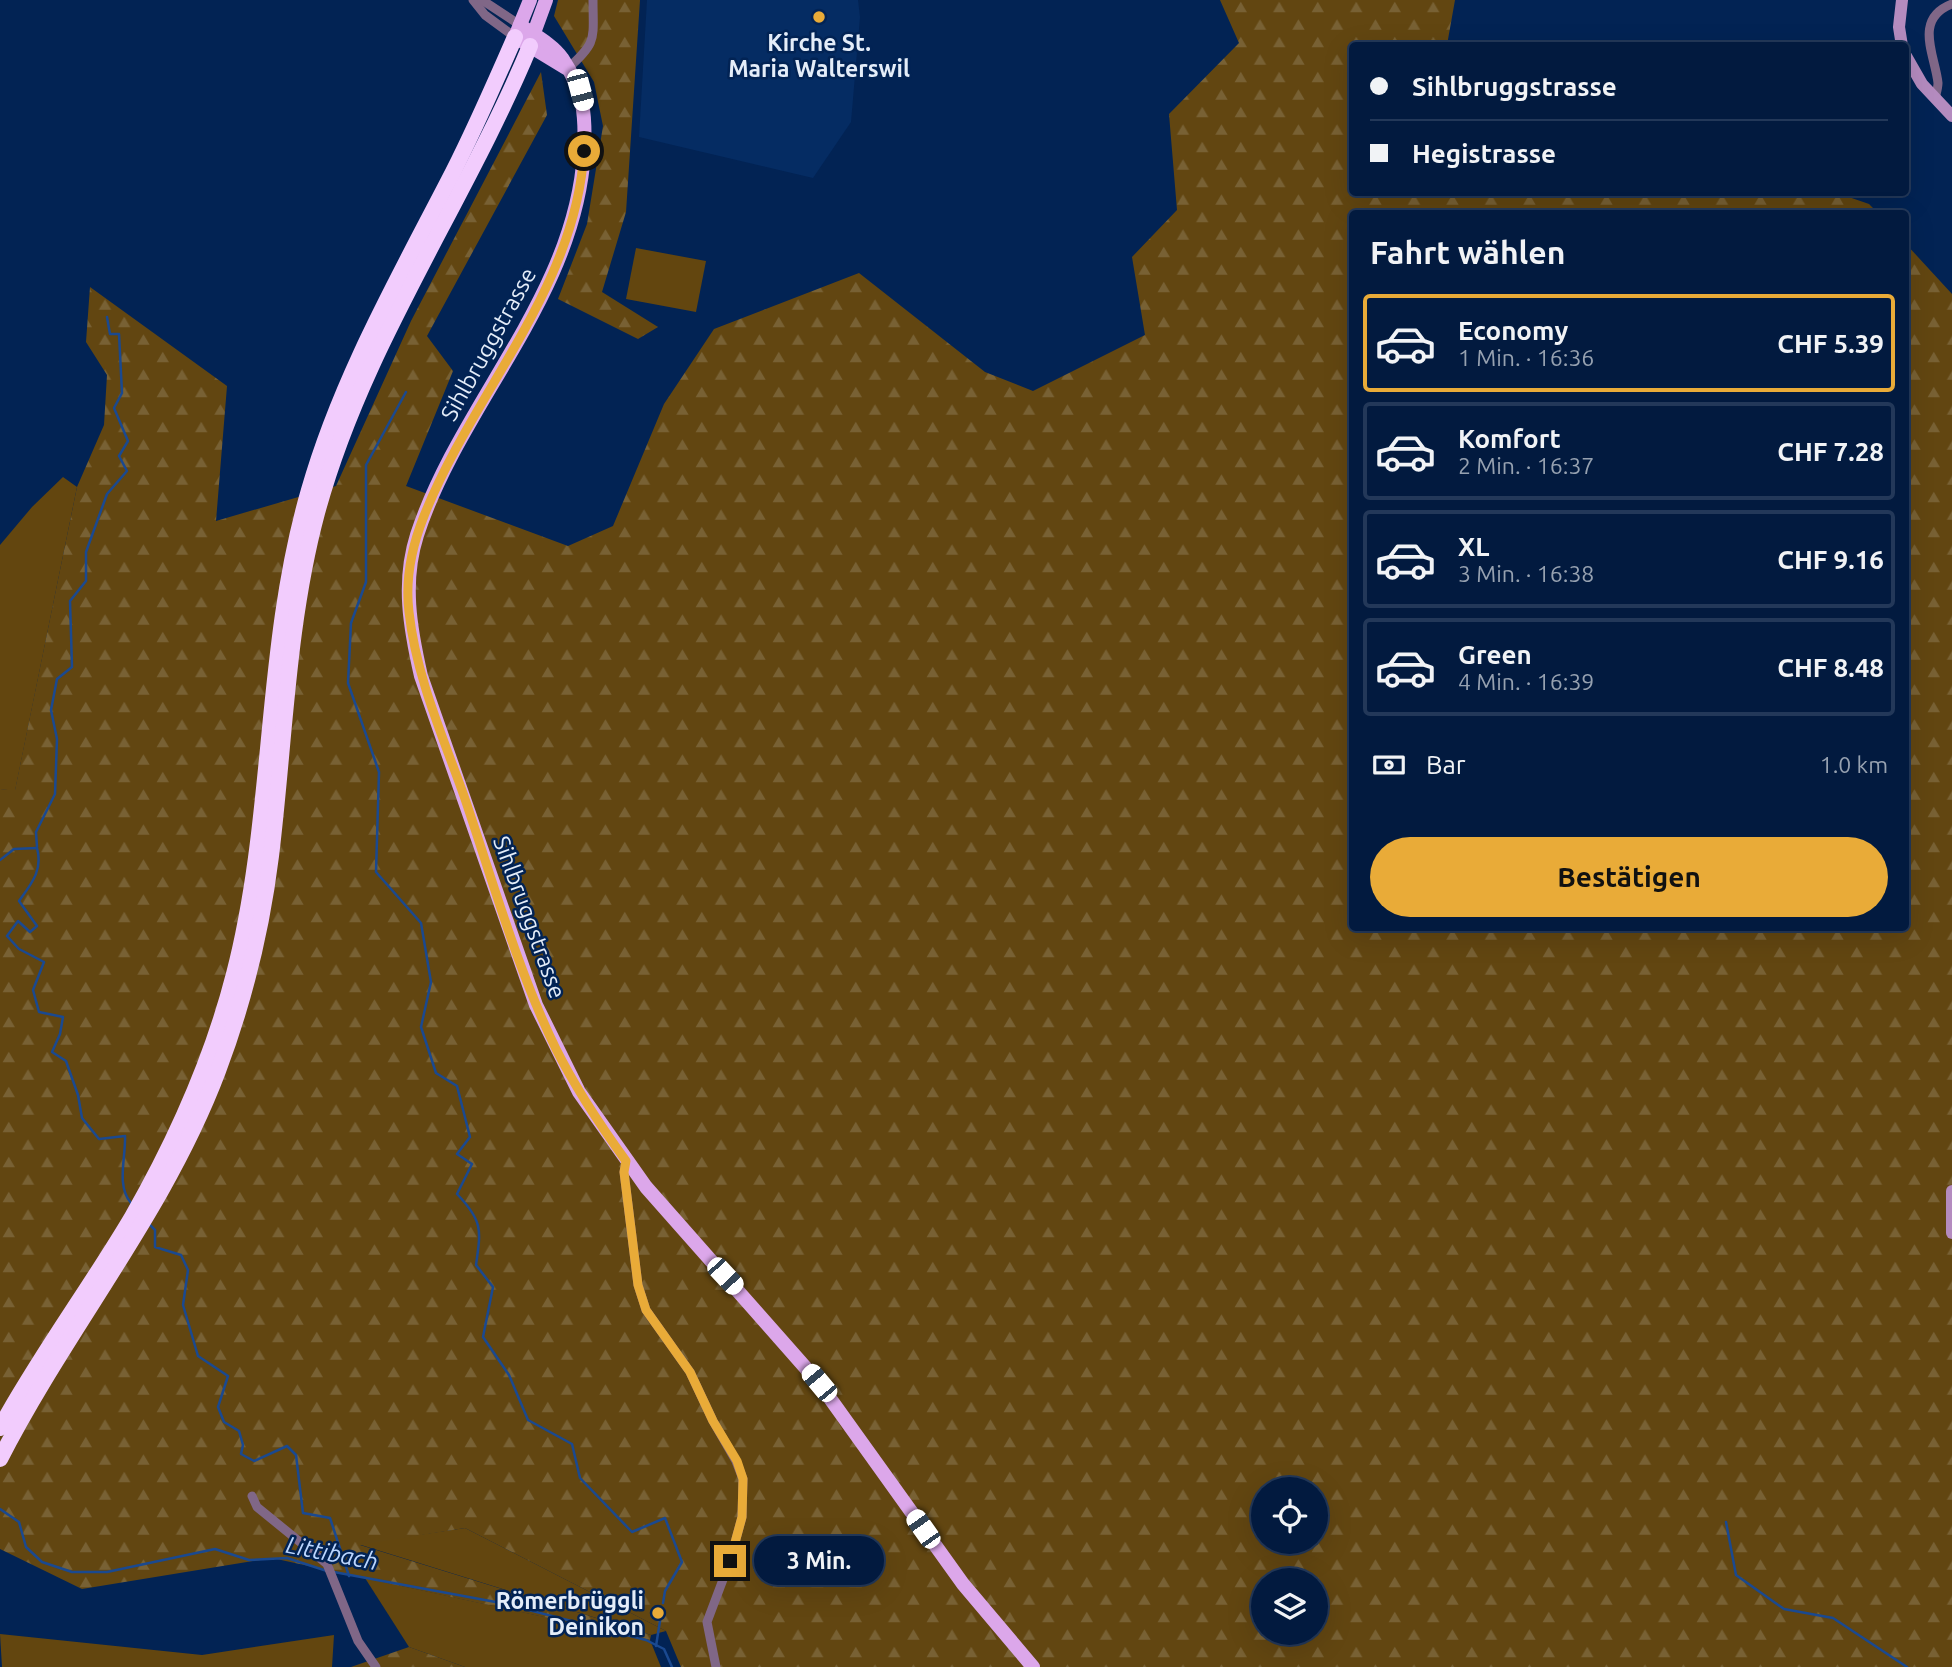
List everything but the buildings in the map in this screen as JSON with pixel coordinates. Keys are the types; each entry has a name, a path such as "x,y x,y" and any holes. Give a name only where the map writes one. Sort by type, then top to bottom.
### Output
{"highway":[{"path":"183,1136 219,1025 246,921 259,831 279,633 293,553 308,490 331,422 364,345 476,125 517,31"},
{"path":"0,1459 13,1419 83,1306 131,1217 183,1136 228,1042 257,940 271,859 297,609 310,540 333,459 378,351 493,128 532,40"},
{"path":"0,1428 13,1419"}],"main road":[{"path":"530,0 517,31 532,40 555,64 567,69"},
{"path":"532,40 546,0"},
{"name":"Sihlbruggstrasse","path":"567,69 580,90 586,126 583,165 572,223 549,282 425,513 411,562 408,586 409,611 421,676 536,1005 579,1092 646,1187 819,1383 963,1584 1033,1667"}],"street":[{"path":"473,0 485,15 517,31"},
{"path":"482,0 517,31"},
{"path":"567,69 585,54 591,45 593,0"},
{"path":"1901,42 1899,27 1902,0"},
{"path":"1935,99 1938,85 1928,40 1937,14 1952,4"},
{"path":"1909,61 1922,84 1952,116"},
{"path":"626,1161 624,1172 638,1285 646,1310 690,1372 713,1421 737,1461 743,1479 742,1517 730,1561 706,1622 716,1667"},
{"path":"1952,1191 1952,1233"},
{"path":"252,1496 257,1507 327,1564 358,1641 376,1667"}],"shaded area":[{"path":"647,0 858,0 860,17 851,122 813,178 639,137"},
{"path":"636,248 706,261 696,312 626,299"},
{"path":"63,477 77,487 15,791 0,789 0,545 32,507"},
{"path":"465,1528 666,1631 651,1635 358,1544"},
{"path":"365,1578 650,1640 661,1667 465,1667 409,1647"},
{"path":"0,1634 202,1655 334,1635 332,1667 2,1667"}],"green space":[{"path":"558,0 640,0 626,212 602,292 658,327 638,339 558,299 587,224 603,126 594,82 554,16"},
{"path":"1220,0 1455,0 1448,42 1349,42 1349,196 1846,196 1869,204 1875,210 1349,210 1349,931 1909,931 1909,247 1952,294 1952,1667 681,1667 666,1631 465,1528 360,1545 651,1635 650,1640 272,1558 82,1589 0,1549 0,789 15,790 77,487 104,425 107,375 86,342 90,287 227,386 216,521 336,486 411,321 541,72 547,115 427,336 453,371 406,486 568,546 613,526 664,404 714,329 859,273 985,372 1033,391 1145,335 1132,257 1177,210 1169,114 1239,43"},
{"path":"409,1647 465,1667 351,1667"}],"waterway":[{"path":"37,847 36,832 55,794 57,739 51,710 57,679 72,667 70,601 86,581 86,552 107,494 127,471 119,456 128,441 114,408 122,393 119,334 110,334 107,317"},
{"path":"406,392 366,465 366,582 351,623 348,683 379,772 376,872 421,923 431,982 421,1027 436,1073 457,1086 470,1137 457,1154 472,1164 457,1194 476,1219 479,1234 476,1265 493,1287 483,1337 509,1375 528,1420 572,1444 580,1478 632,1532 665,1518 682,1562 665,1591 663,1603"},
{"path":"0,860 14,849 37,848 37,870 19,901 37,926 30,932 18,921 7,936 19,949 44,962 33,990 39,1012 63,1017 60,1034 52,1052 66,1061 78,1095 82,1118 99,1139 125,1136 123,1180 126,1196 131,1203"},
{"path":"149,1224 155,1230 155,1247 181,1255 188,1270 183,1305 198,1356 228,1376 218,1407 224,1422 239,1431 243,1445 241,1454 254,1461 287,1446 296,1455 303,1513 330,1518 349,1576"},
{"name":"Littibach","path":"0,1509 19,1522 26,1547 42,1562 72,1572 107,1572 215,1549 249,1560 287,1558 327,1571"},
{"path":"1726,1522 1736,1575 1784,1609 1833,1618 1907,1667"},
{"name":"Littibach","path":"334,1572 501,1603 646,1640 664,1649 672,1667"},
{"path":"656,1646 660,1621"}],"place":[{"name":"Kirche St. Maria Walterswil","path":"819,17"},
{"name":"Römerbrüggli Deinikon","path":"658,1613"}],"route":[{"path":"584,151 572,223 560,258 425,513 411,562 409,611 421,676 536,1005 579,1092 626,1161 624,1172 638,1285 646,1310 690,1372 713,1421 737,1461 743,1479 742,1517 730,1561"}]}
